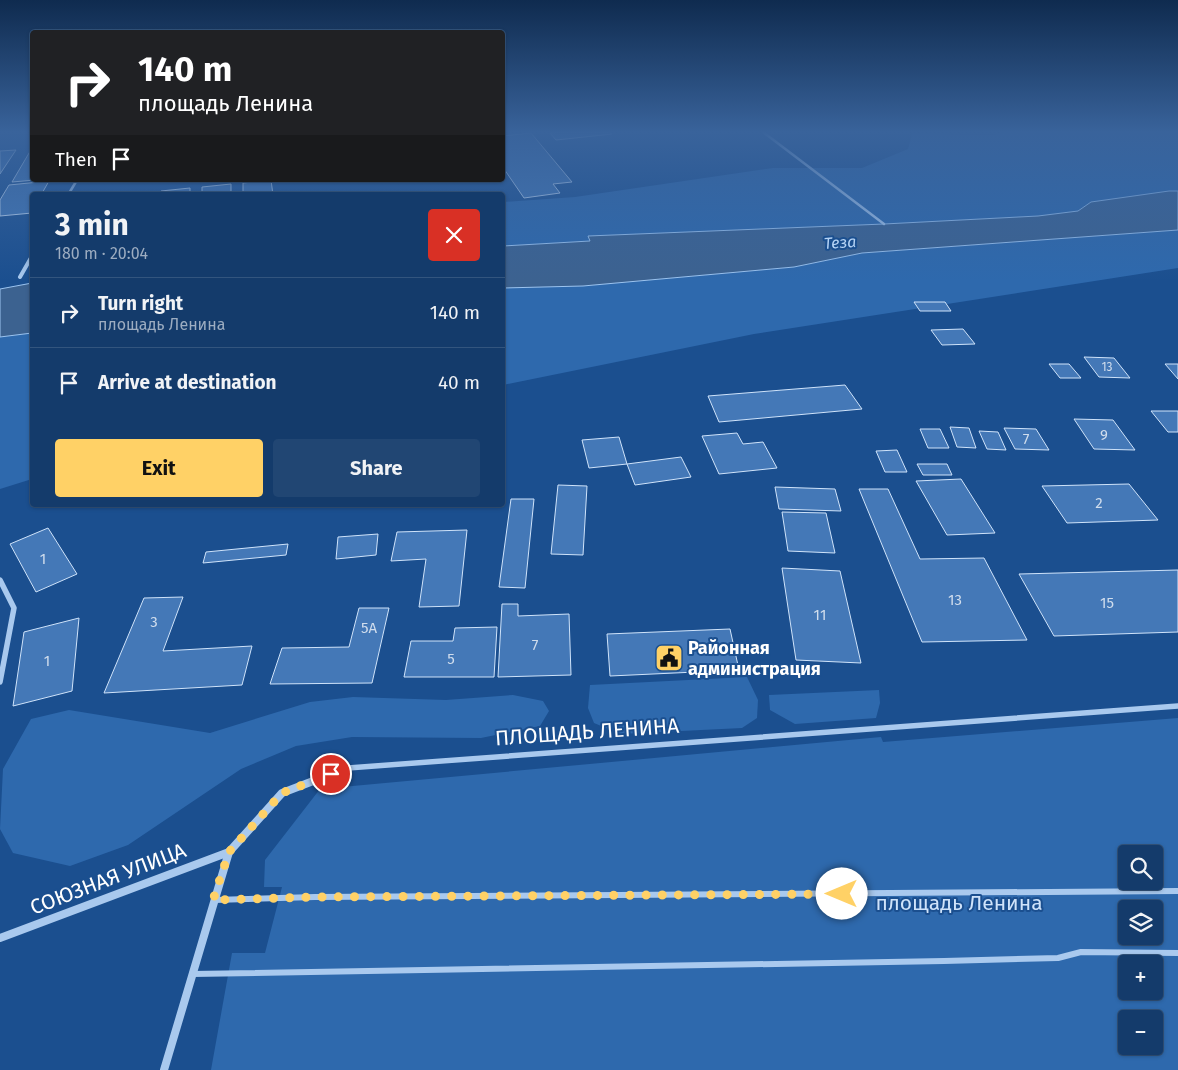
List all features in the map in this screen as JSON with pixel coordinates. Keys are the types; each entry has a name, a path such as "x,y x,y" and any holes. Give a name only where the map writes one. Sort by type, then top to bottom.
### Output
{"street":[{"path":"829,182 884,224"},
{"path":"20,277 30,260"},
{"path":"0,580 14,608 0,682"},
{"name":"ПЛОЩАДЬ ЛЕНИНА","path":"164,1070 213,900 229,852 282,793 348,768 1178,706"},
{"name":"СОЮЗНАЯ УЛИЦА","path":"0,938 229,852"},
{"path":"213,900 325,897 1178,891"},
{"path":"192,974 944,961 1058,958 1081,952 1178,953"}],"green space":[{"path":"678,182 1178,182 1178,191 1091,202 1078,211 1038,216 589,236 590,241 505,246 505,202 575,197"},
{"path":"1178,230 1178,268 754,334 505,385 505,288 583,286 794,267 862,253"},
{"path":"30,333 30,480 0,489 0,337"},
{"path":"747,677 758,700 757,718 742,728 620,734 594,723 588,708 590,685"},
{"path":"879,690 880,703 876,718 795,724 770,710 769,695"},
{"path":"513,695 543,701 549,711 540,726 481,738 352,737 296,746 241,769 128,845 70,866 13,853 0,829 3,769 31,719 69,710 210,733 310,702 353,697 446,700"},
{"name":"площадь Ленина","path":"1178,718 1178,1070 211,1070 232,953 265,953 282,887 264,887 265,860 320,789 881,737 883,742"}],"water":[{"name":"Теза","path":"1178,191 1178,230 862,253 794,267 583,286 505,288 505,246 590,241 588,236 1038,216 1078,211 1091,202"},
{"path":"30,283 30,333 0,337 0,289"}],"building":[{"path":"48,182 43,192 30,192 30,213 0,216 0,200 9,185"},
{"path":"271,182 273,192 243,192 243,183"},
{"path":"513,182 572,182 553,184 560,193 524,198"},
{"path":"231,184 231,192 202,192 202,187"},
{"path":"190,188 190,192 161,191"},
{"path":"914,302 945,302 951,311 920,311"},
{"path":"963,329 975,344 942,345 931,330"},
{"path":"1084,357 1114,358 1130,378 1099,377"},
{"path":"1049,364 1069,364 1081,378 1060,378"},
{"path":"1165,364 1178,364 1178,379"},
{"path":"845,385 862,409 719,422 708,396"},
{"path":"1151,411 1178,411 1178,432 1168,432"},
{"path":"1074,419 1113,420 1135,450 1094,449"},
{"path":"950,427 969,428 976,448 957,447"},
{"path":"1004,428 1036,429 1049,450 1015,449"},
{"path":"920,429 940,429 949,448 928,448"},
{"path":"979,431 998,432 1006,450 987,449"},
{"path":"737,433 743,444 763,442 777,468 719,474 702,436"},
{"path":"619,437 627,464 589,468 582,440"},
{"path":"897,450 907,472 885,472 876,451"},
{"path":"681,457 691,477 635,485 627,464"},
{"path":"917,464 947,464 952,475 923,475"},
{"path":"961,479 995,533 947,535 916,481"},
{"path":"1129,484 1158,520 1067,523 1042,486"},
{"path":"558,485 587,486 583,555 551,554"},
{"path":"775,487 835,489 841,511 779,509"},
{"path":"859,489 888,489 920,559 984,558 1027,640 922,642"},
{"path":"511,499 534,499 525,588 499,587"},
{"path":"782,512 826,513 835,553 788,551"},
{"path":"48,528 77,574 36,592 10,544"},
{"path":"467,530 459,606 419,607 426,559 391,561 397,532"},
{"path":"378,534 376,555 336,559 338,537"},
{"path":"288,544 286,555 203,563 206,552"},
{"path":"782,568 840,571 861,663 796,660"},
{"path":"1178,570 1178,632 1054,636 1019,574"},
{"path":"183,597 163,651 252,646 242,685 104,693 144,598"},
{"path":"502,604 518,604 518,616 569,614 571,675 498,677"},
{"path":"359,608 389,608 372,683 270,684 282,648 349,647"},
{"path":"79,618 72,691 13,706 24,632"},
{"path":"497,627 494,677 404,677 411,641 453,641 455,628"},
{"path":"730,629 739,670 610,676 607,634"}],"place":[{"name":"Районная администрация","path":"669,658"}],"route":[{"path":"331,774 282,793 229,852 213,900 315,897 842,894"}]}
